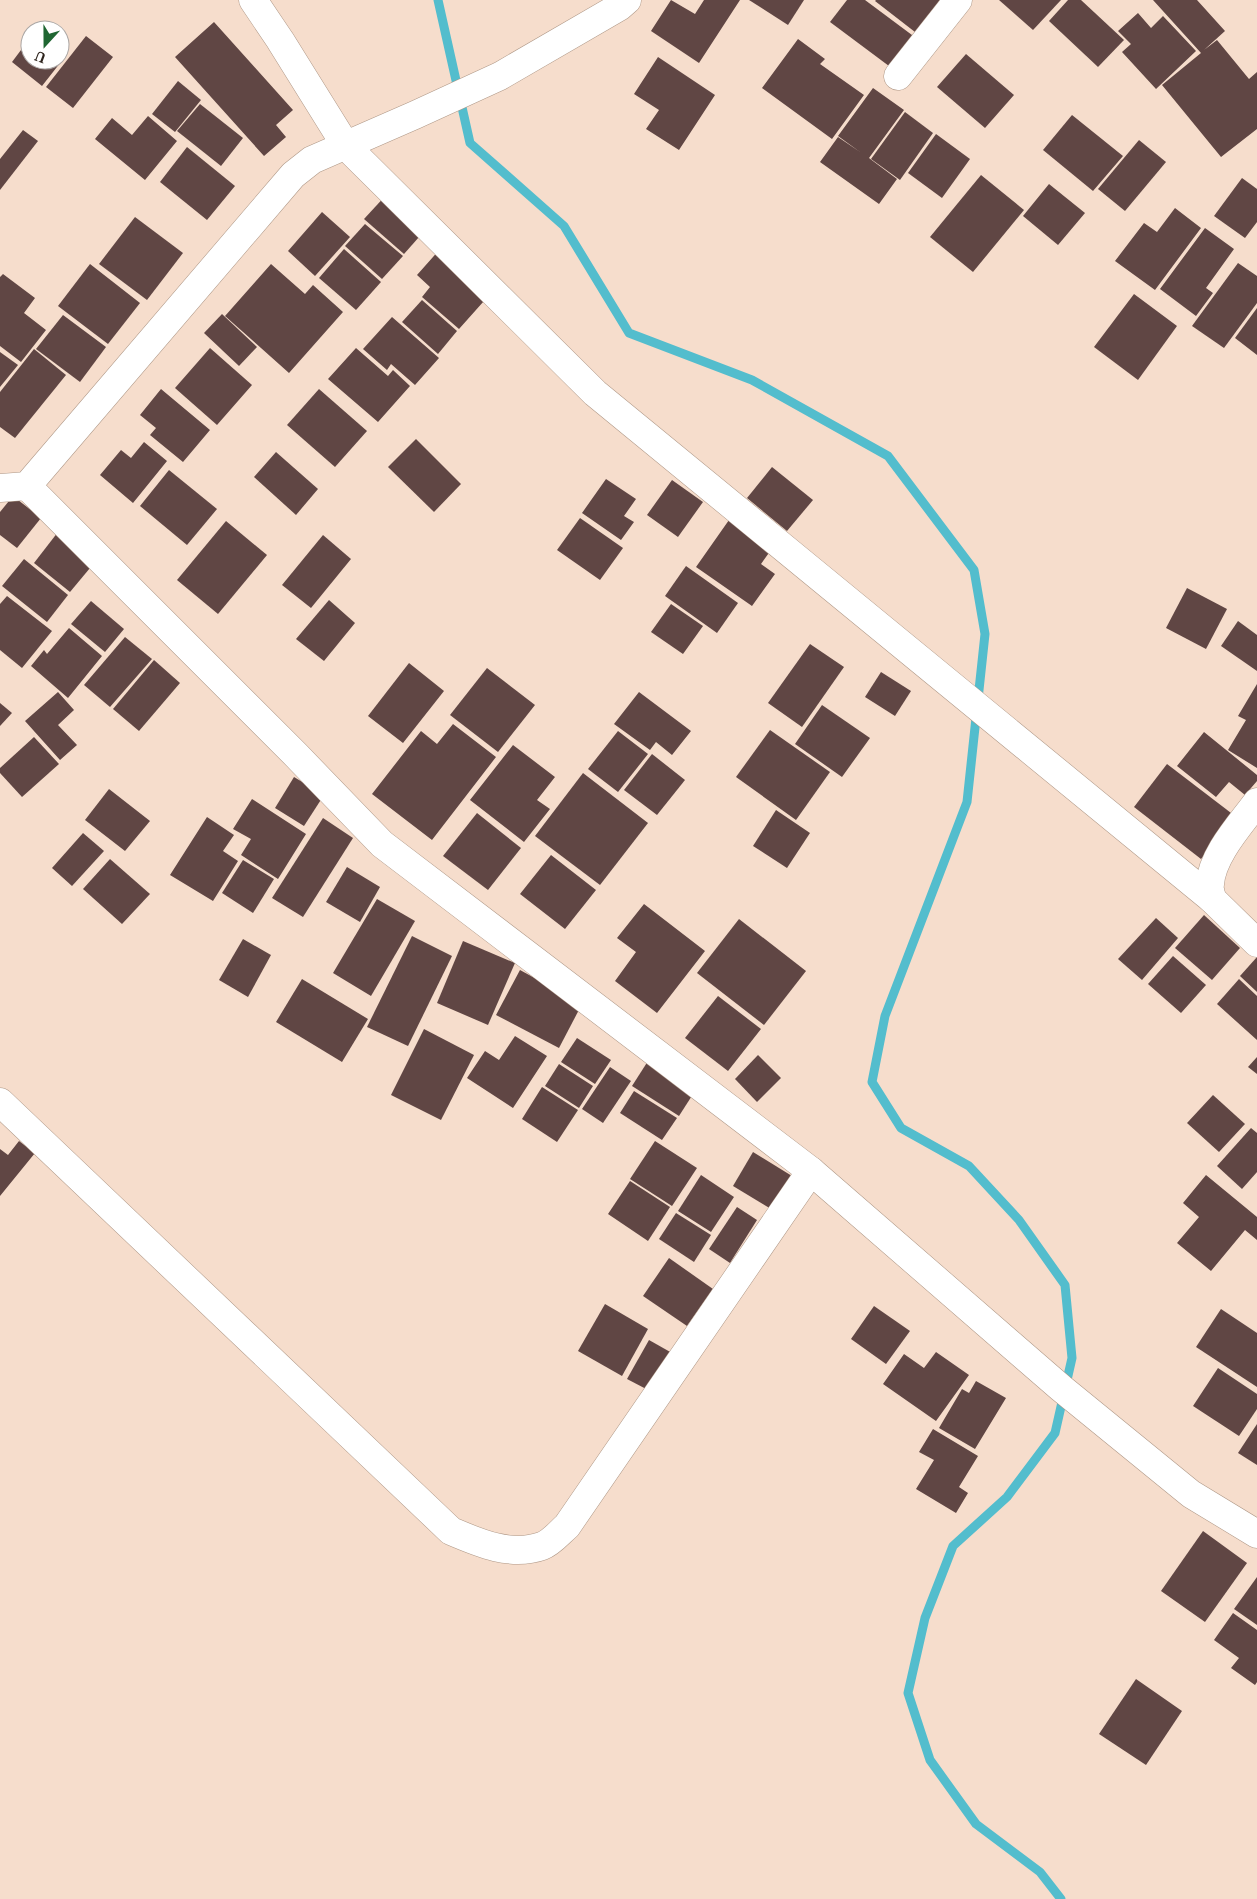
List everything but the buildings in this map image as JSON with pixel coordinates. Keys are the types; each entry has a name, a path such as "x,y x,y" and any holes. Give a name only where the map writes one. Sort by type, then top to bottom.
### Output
{"street":[{"path":"253,0 346,146 595,393 1212,899 1257,943"},
{"path":"0,488 27,486 293,175 312,160 500,76 619,7 627,0"},
{"path":"898,76 958,0"},
{"path":"27,486 296,755 382,844 811,1171 1061,1388 1191,1494 1257,1534"},
{"path":"1212,899 1210,885 1213,870 1224,848 1257,802"},
{"path":"0,1102 451,1531 482,1544 514,1551 544,1546 567,1526 811,1171"}],"waterway":[{"path":"438,0 470,143 564,226 629,333 752,380 888,456 974,570 985,634 967,802 885,1016 872,1082 901,1128 969,1166 1019,1220 1065,1285 1072,1358 1055,1433 1007,1497 953,1546 925,1618 908,1693 930,1760 976,1824 1040,1872 1061,1899"}]}
